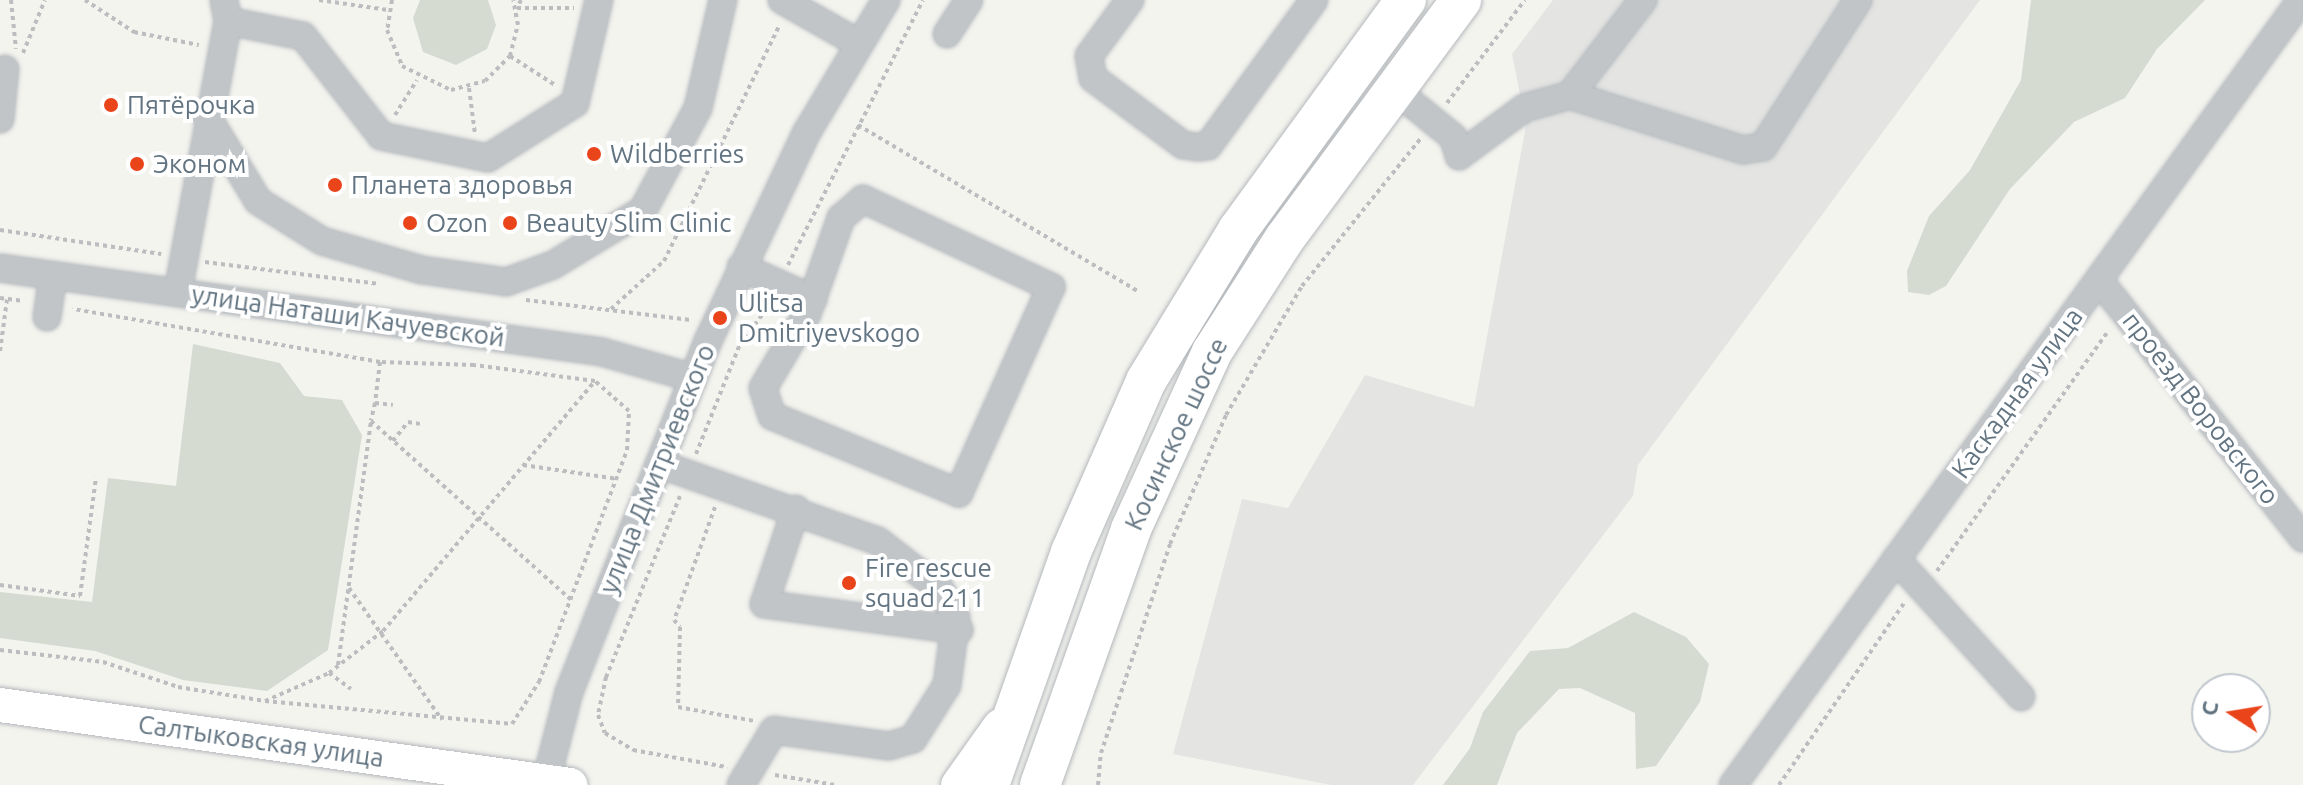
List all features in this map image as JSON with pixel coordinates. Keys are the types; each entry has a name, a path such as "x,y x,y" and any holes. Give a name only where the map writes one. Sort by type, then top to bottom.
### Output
{"highway":[{"name":"Косинское шоссе","path":"989,785 1021,692 1146,381 1238,230 1406,0"},
{"name":"Косинское шоссе","path":"1048,775 1126,542 1188,397 1247,295 1461,0"}],"main road":[{"path":"958,785 1021,692"},
{"name":"Салтыковская улица","path":"0,705 558,783"}],"street":[{"path":"206,115 258,201 322,241 422,270 506,282 553,265 643,210 698,108 723,0"},
{"name":"улица Дмитриевского","path":"558,783 569,692 713,330 741,267 858,43 886,0"},
{"path":"947,34 969,0"},
{"path":"1130,0 1089,56 1093,78 1166,134 1198,147 1208,146 1314,0"},
{"path":"1570,95 1643,0"},
{"path":"1394,89 1435,120 1459,156 1524,108 1570,95 1743,150 1763,147 1858,0"},
{"name":"Каскадная улица","path":"1733,785 2301,0"},
{"path":"787,3 858,43"},
{"path":"178,291 226,10 303,36 381,136 488,158 576,99 598,4"},
{"path":"0,119 2,65"},
{"path":"863,199 1051,287 959,493 772,416 763,388 813,299 841,218 863,199"},
{"path":"741,267 813,299"},
{"name":"улица Наташи Качуевской","path":"0,268 602,352 693,378"},
{"path":"48,311 53,275"},
{"name":"проезд Воровского","path":"2099,280 2303,538"},
{"path":"659,464 796,509 907,558 940,589 959,630 943,696 913,739 889,746 774,730 746,778"},
{"path":"796,509 764,604 959,630"},
{"path":"1896,559 2021,697"}],"path":[{"path":"11,0 18,64 45,0"},
{"path":"85,0 134,32 221,50"},
{"path":"319,0 388,10"},
{"path":"392,0 388,10 391,49 417,80 469,88 510,56 521,0"},
{"path":"513,0 517,8"},
{"path":"835,785 746,778 633,750 605,733 598,715 606,677 740,344 763,319 923,0"},
{"path":"1098,785 1101,753 1170,544 1226,415 1302,286 1435,120 1525,0"},
{"path":"611,309 664,261 739,97 787,3"},
{"path":"517,8 598,4"},
{"path":"510,56 576,99"},
{"path":"381,136 417,80"},
{"path":"469,88 478,156"},
{"path":"858,125 1139,292"},
{"path":"0,230 394,286"},
{"path":"0,298 48,311 380,362 474,365 595,381 629,411 618,479 521,718 489,728 265,701 178,687 103,662 0,650"},
{"path":"0,351 7,299"},
{"path":"518,299 677,313 740,344"},
{"path":"1779,785 1896,609 1921,587 2057,409 2123,309"},
{"path":"338,668 380,362"},
{"path":"265,701 338,668 383,631 595,381"},
{"path":"375,403 393,405"},
{"path":"371,421 571,600"},
{"path":"393,441 408,422 420,424"},
{"path":"523,465 618,479"},
{"path":"0,585 80,596 96,477"},
{"path":"725,484 674,620 680,627 678,707 774,730"},
{"path":"349,588 383,631 443,722"},
{"path":"329,673 351,689"}],"shaded area":[{"path":"420,0 488,0 496,25 487,49 456,65 423,52 413,18"},
{"path":"1553,0 1980,0 1638,465 1633,496 1413,785 1331,785 1173,754 1242,499 1288,508 1365,375 1474,407 1526,125 1512,54"},
{"path":"2031,0 2205,0 2157,49 2125,98 2074,122 2010,189 1946,286 1929,295 1908,292 1907,271 1929,216 1970,170 2021,80"},
{"path":"193,344 280,363 304,396 342,400 362,435 328,650 267,691 183,680 95,651 0,638 0,592 92,602 108,478 176,486"},
{"path":"1634,612 1686,637 1709,664 1700,702 1656,766 1636,769 1635,713 1580,688 1559,689 1517,733 1497,785 1443,785 1470,748 1483,712 1530,651 1568,648"}],"place":[{"name":"Пятёрочка","path":"111,105"},
{"name":"Wildberries","path":"594,154"},
{"name":"Эконом","path":"137,164"},
{"name":"Планета здоровья","path":"335,185"},
{"name":"Ozon","path":"410,223"},
{"name":"Beauty Slim Clinic","path":"510,223"},
{"name":"Ulitsa Dmitriyevskogo","path":"720,318"},
{"name":"Fire rescue squad 211","path":"849,583"}]}
